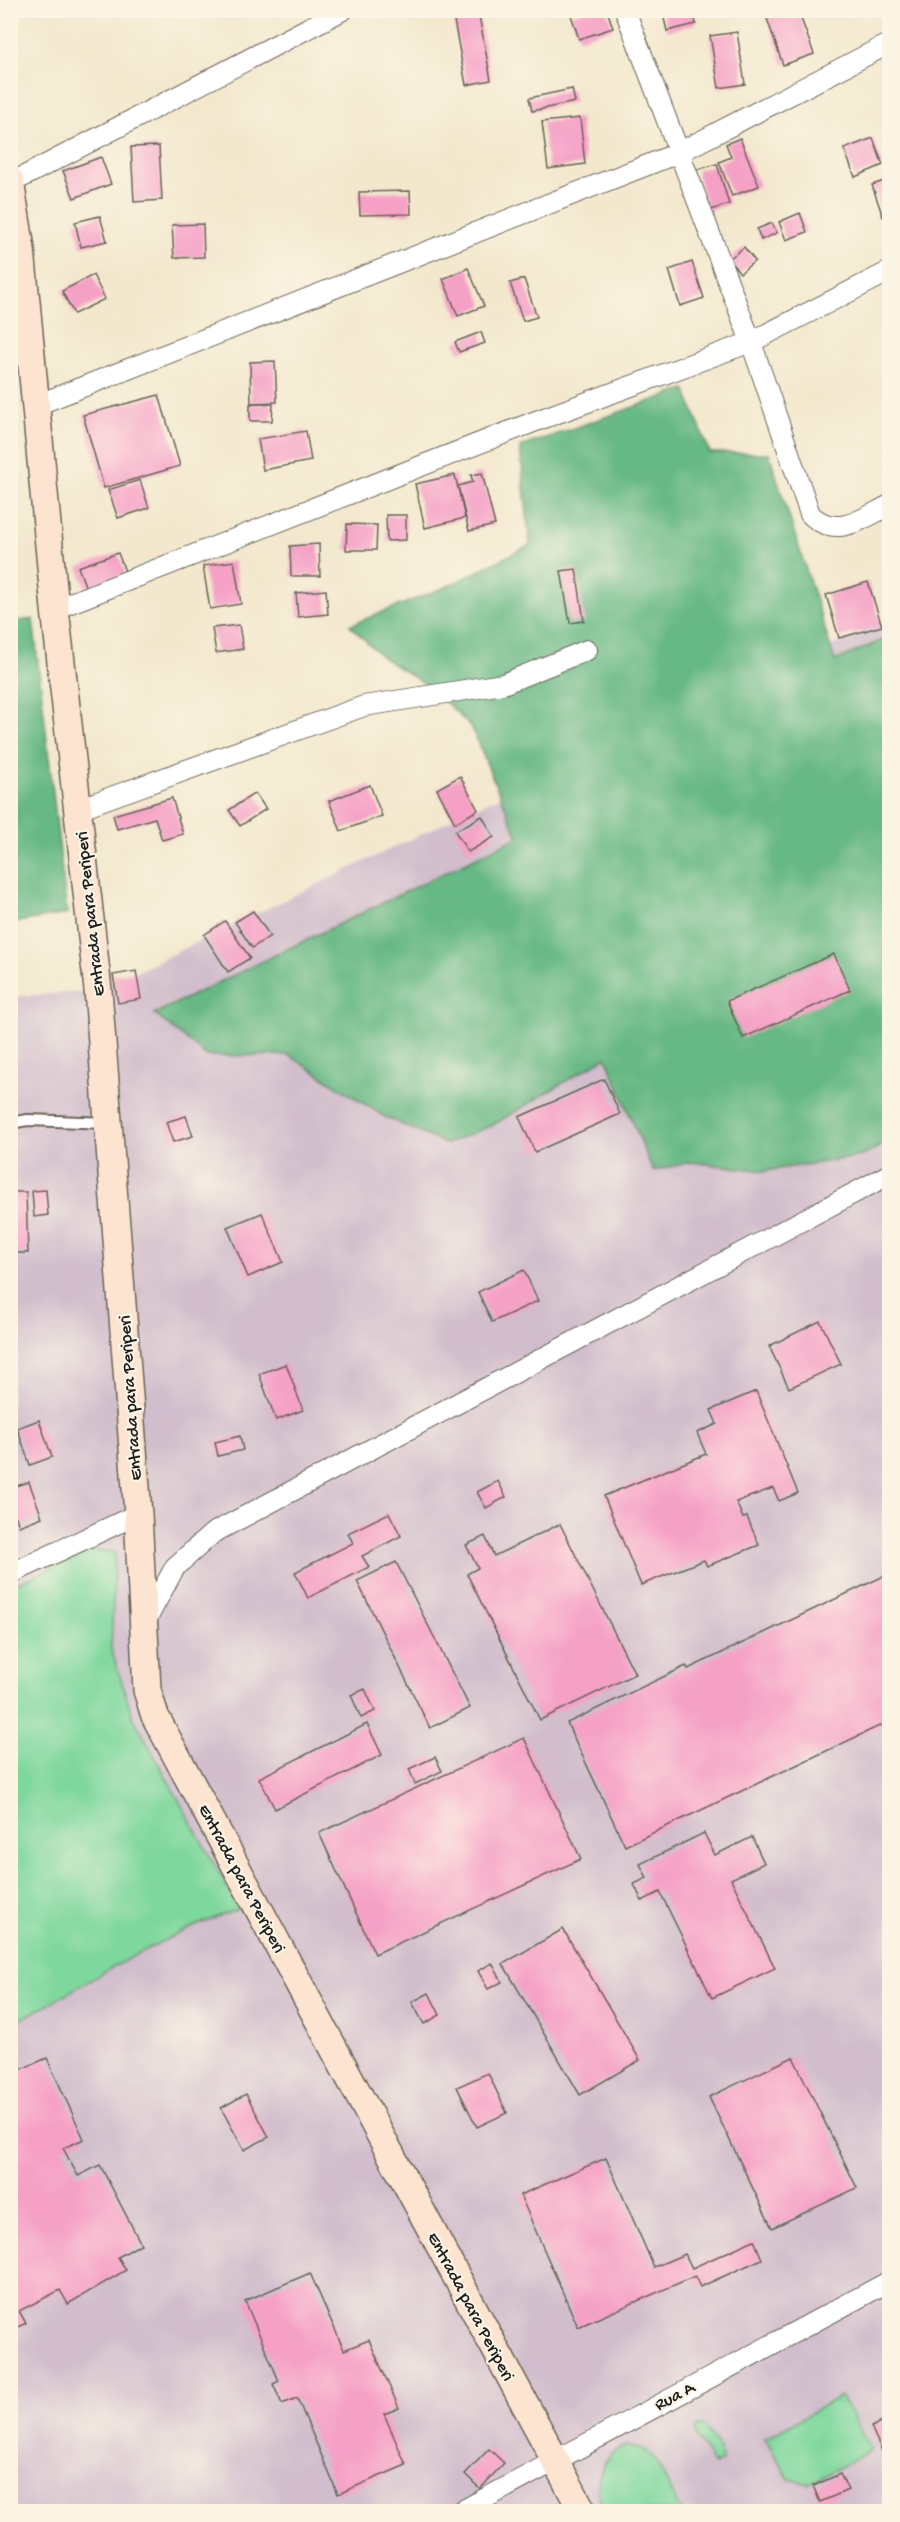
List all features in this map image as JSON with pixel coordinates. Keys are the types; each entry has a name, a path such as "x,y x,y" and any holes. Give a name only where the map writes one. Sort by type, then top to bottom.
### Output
{"main road":[{"name":"Entrada para Periperi","path":"11,182 21,249 34,406 55,609 98,990 138,1514 147,1690 155,1716 583,2511"}],"street":[{"path":"11,182 343,10"},
{"path":"626,10 751,342 810,514 819,523 837,528 847,526 890,505"},
{"path":"34,406 678,153 890,43"},
{"path":"55,609 536,421 751,342 890,271"},
{"path":"78,809 364,706 503,684 587,650"},
{"path":"142,1626 175,1568 213,1533 890,1174"},
{"path":"10,1574 138,1514"},
{"name":"Rua A","path":"460,2511 890,2281"}],"lane":[{"path":"10,1123 28,1120 108,1123"}],"shaded area":[{"path":"889,622 889,2511 11,2512 11,997 98,990 681,709"}],"green space":[{"path":"685,389 710,453 769,453 835,661 889,637 889,1141 863,1156 765,1171 691,1162 653,1171 606,1057 493,1125 446,1144 385,1117 289,1055 207,1056 154,1014 518,837 471,727 430,687 383,658 350,625 446,587 530,545 520,447"},
{"path":"33,619 67,914 11,923 11,622"},
{"path":"91,1550 115,1552 111,1649 133,1717 239,1909 151,1947 11,2025 11,1586"},
{"path":"841,2396 871,2450 809,2484 789,2479 765,2438"},
{"path":"701,2425 715,2441 722,2462 713,2464 696,2435 695,2429"},
{"path":"627,2446 647,2451 656,2461 681,2511 605,2511 599,2492 601,2472 610,2456"}],"building":[{"path":"452,10 478,10 491,80 466,85"},
{"path":"585,10 607,10 613,28 579,39 571,15"},
{"path":"662,10 693,10 696,24 667,31"},
{"path":"764,10 798,10 814,54 783,65"},
{"path":"737,32 745,84 719,88 710,36"},
{"path":"572,89 575,102 532,111 529,98"},
{"path":"580,118 585,164 548,169 542,122"},
{"path":"740,138 759,186 732,196 719,162 731,157 726,144"},
{"path":"873,138 883,165 855,177 844,149"},
{"path":"159,146 162,200 134,202 131,147"},
{"path":"101,157 111,184 74,198 63,171"},
{"path":"717,164 729,204 708,211 696,170"},
{"path":"890,179 890,215 883,217 872,185"},
{"path":"410,191 411,214 360,215 359,192"},
{"path":"800,213 807,232 786,240 779,222"},
{"path":"100,216 107,241 81,247 75,222"},
{"path":"772,223 777,233 761,240 757,229"},
{"path":"203,224 204,257 174,258 172,225"},
{"path":"744,247 755,261 740,273 729,259"},
{"path":"692,262 704,298 680,306 669,270"},
{"path":"468,268 484,306 458,316 443,279"},
{"path":"93,275 105,299 74,314 62,291"},
{"path":"524,279 537,317 523,321 510,283"},
{"path":"481,332 485,343 459,352 455,342"},
{"path":"275,361 277,402 251,403 250,362"},
{"path":"159,395 180,466 104,488 83,415"},
{"path":"250,404 273,404 272,421 250,421"},
{"path":"306,431 311,461 263,470 258,439"},
{"path":"482,473 495,525 469,531 458,486 473,482 471,475"},
{"path":"455,475 465,518 425,528 415,484"},
{"path":"140,480 149,508 118,518 108,490"},
{"path":"386,515 406,515 406,540 387,541"},
{"path":"347,524 377,525 376,550 346,550"},
{"path":"319,544 320,576 291,576 290,546"},
{"path":"118,553 126,574 86,588 78,567"},
{"path":"234,561 241,604 210,609 203,566"},
{"path":"576,569 584,621 570,623 561,571"},
{"path":"868,582 882,626 839,638 826,595"},
{"path":"326,590 328,614 298,617 296,593"},
{"path":"239,625 243,649 216,653 212,628"},
{"path":"460,776 478,810 455,823 437,789"},
{"path":"370,785 382,816 341,831 329,801"},
{"path":"255,793 266,809 240,826 229,810"},
{"path":"172,798 183,834 162,840 155,818 117,829 113,815"},
{"path":"482,816 494,837 468,852 455,831"},
{"path":"253,911 270,936 252,948 235,922"},
{"path":"225,921 250,958 228,972 204,935"},
{"path":"834,954 850,990 743,1038 727,1001"},
{"path":"136,971 141,999 118,1003 113,975"},
{"path":"604,1079 620,1114 535,1152 519,1117"},
{"path":"186,1116 193,1136 173,1142 166,1122"},
{"path":"46,1190 48,1215 34,1217 32,1191"},
{"path":"10,1192 26,1192 28,1253 10,1253"},
{"path":"262,1213 283,1262 248,1277 227,1227"},
{"path":"524,1270 538,1301 492,1322 478,1292"},
{"path":"820,1321 841,1364 789,1388 769,1346"},
{"path":"286,1364 303,1410 276,1420 259,1374"},
{"path":"756,1391 798,1493 779,1501 773,1488 736,1502 743,1518 747,1517 759,1545 707,1566 704,1560 641,1585 604,1496 706,1454 697,1433 717,1424 711,1410"},
{"path":"39,1420 52,1457 30,1465 17,1428"},
{"path":"240,1436 243,1450 218,1456 215,1442"},
{"path":"498,1481 506,1497 486,1508 477,1492"},
{"path":"29,1482 42,1517 19,1526 16,1517 10,1519 10,1488"},
{"path":"389,1513 401,1536 362,1556 369,1567 308,1598 295,1572 353,1543 348,1533"},
{"path":"560,1524 635,1674 540,1720 467,1574 478,1568 466,1545 485,1536 494,1556"},
{"path":"396,1562 470,1708 430,1728 357,1581"},
{"path":"886,1575 890,1583 890,1721 625,1846 567,1723 686,1666 688,1669"},
{"path":"365,1689 375,1711 361,1718 351,1695"},
{"path":"367,1724 382,1755 275,1809 259,1778"},
{"path":"524,1738 581,1859 375,1954 319,1833"},
{"path":"435,1757 442,1771 415,1784 409,1769"},
{"path":"704,1833 715,1855 752,1837 764,1863 731,1879 775,1968 712,1998 660,1892 642,1901 634,1884 647,1878 640,1864"},
{"path":"563,1929 640,2060 580,2095 503,1964"},
{"path":"492,1963 502,1982 488,1989 478,1971"},
{"path":"429,1993 440,2015 424,2024 412,2002"},
{"path":"793,2057 857,2188 772,2228 709,2097"},
{"path":"47,2058 84,2139 63,2148 78,2176 100,2165 141,2244 118,2257 126,2270 68,2304 60,2290 19,2311 26,2323 10,2331 10,2074"},
{"path":"488,2073 507,2113 477,2127 457,2087"},
{"path":"246,2094 269,2137 244,2150 221,2108"},
{"path":"606,2158 654,2267 685,2254 692,2268 754,2240 762,2259 700,2287 695,2276 578,2327 520,2195"},
{"path":"310,2273 344,2350 369,2340 399,2408 384,2414 406,2465 338,2494 297,2398 282,2404 273,2384 279,2381 245,2301"},
{"path":"890,2419 890,2469 871,2427"},
{"path":"489,2449 504,2463 480,2489 465,2474"},
{"path":"840,2474 848,2490 820,2502 813,2486"}]}
